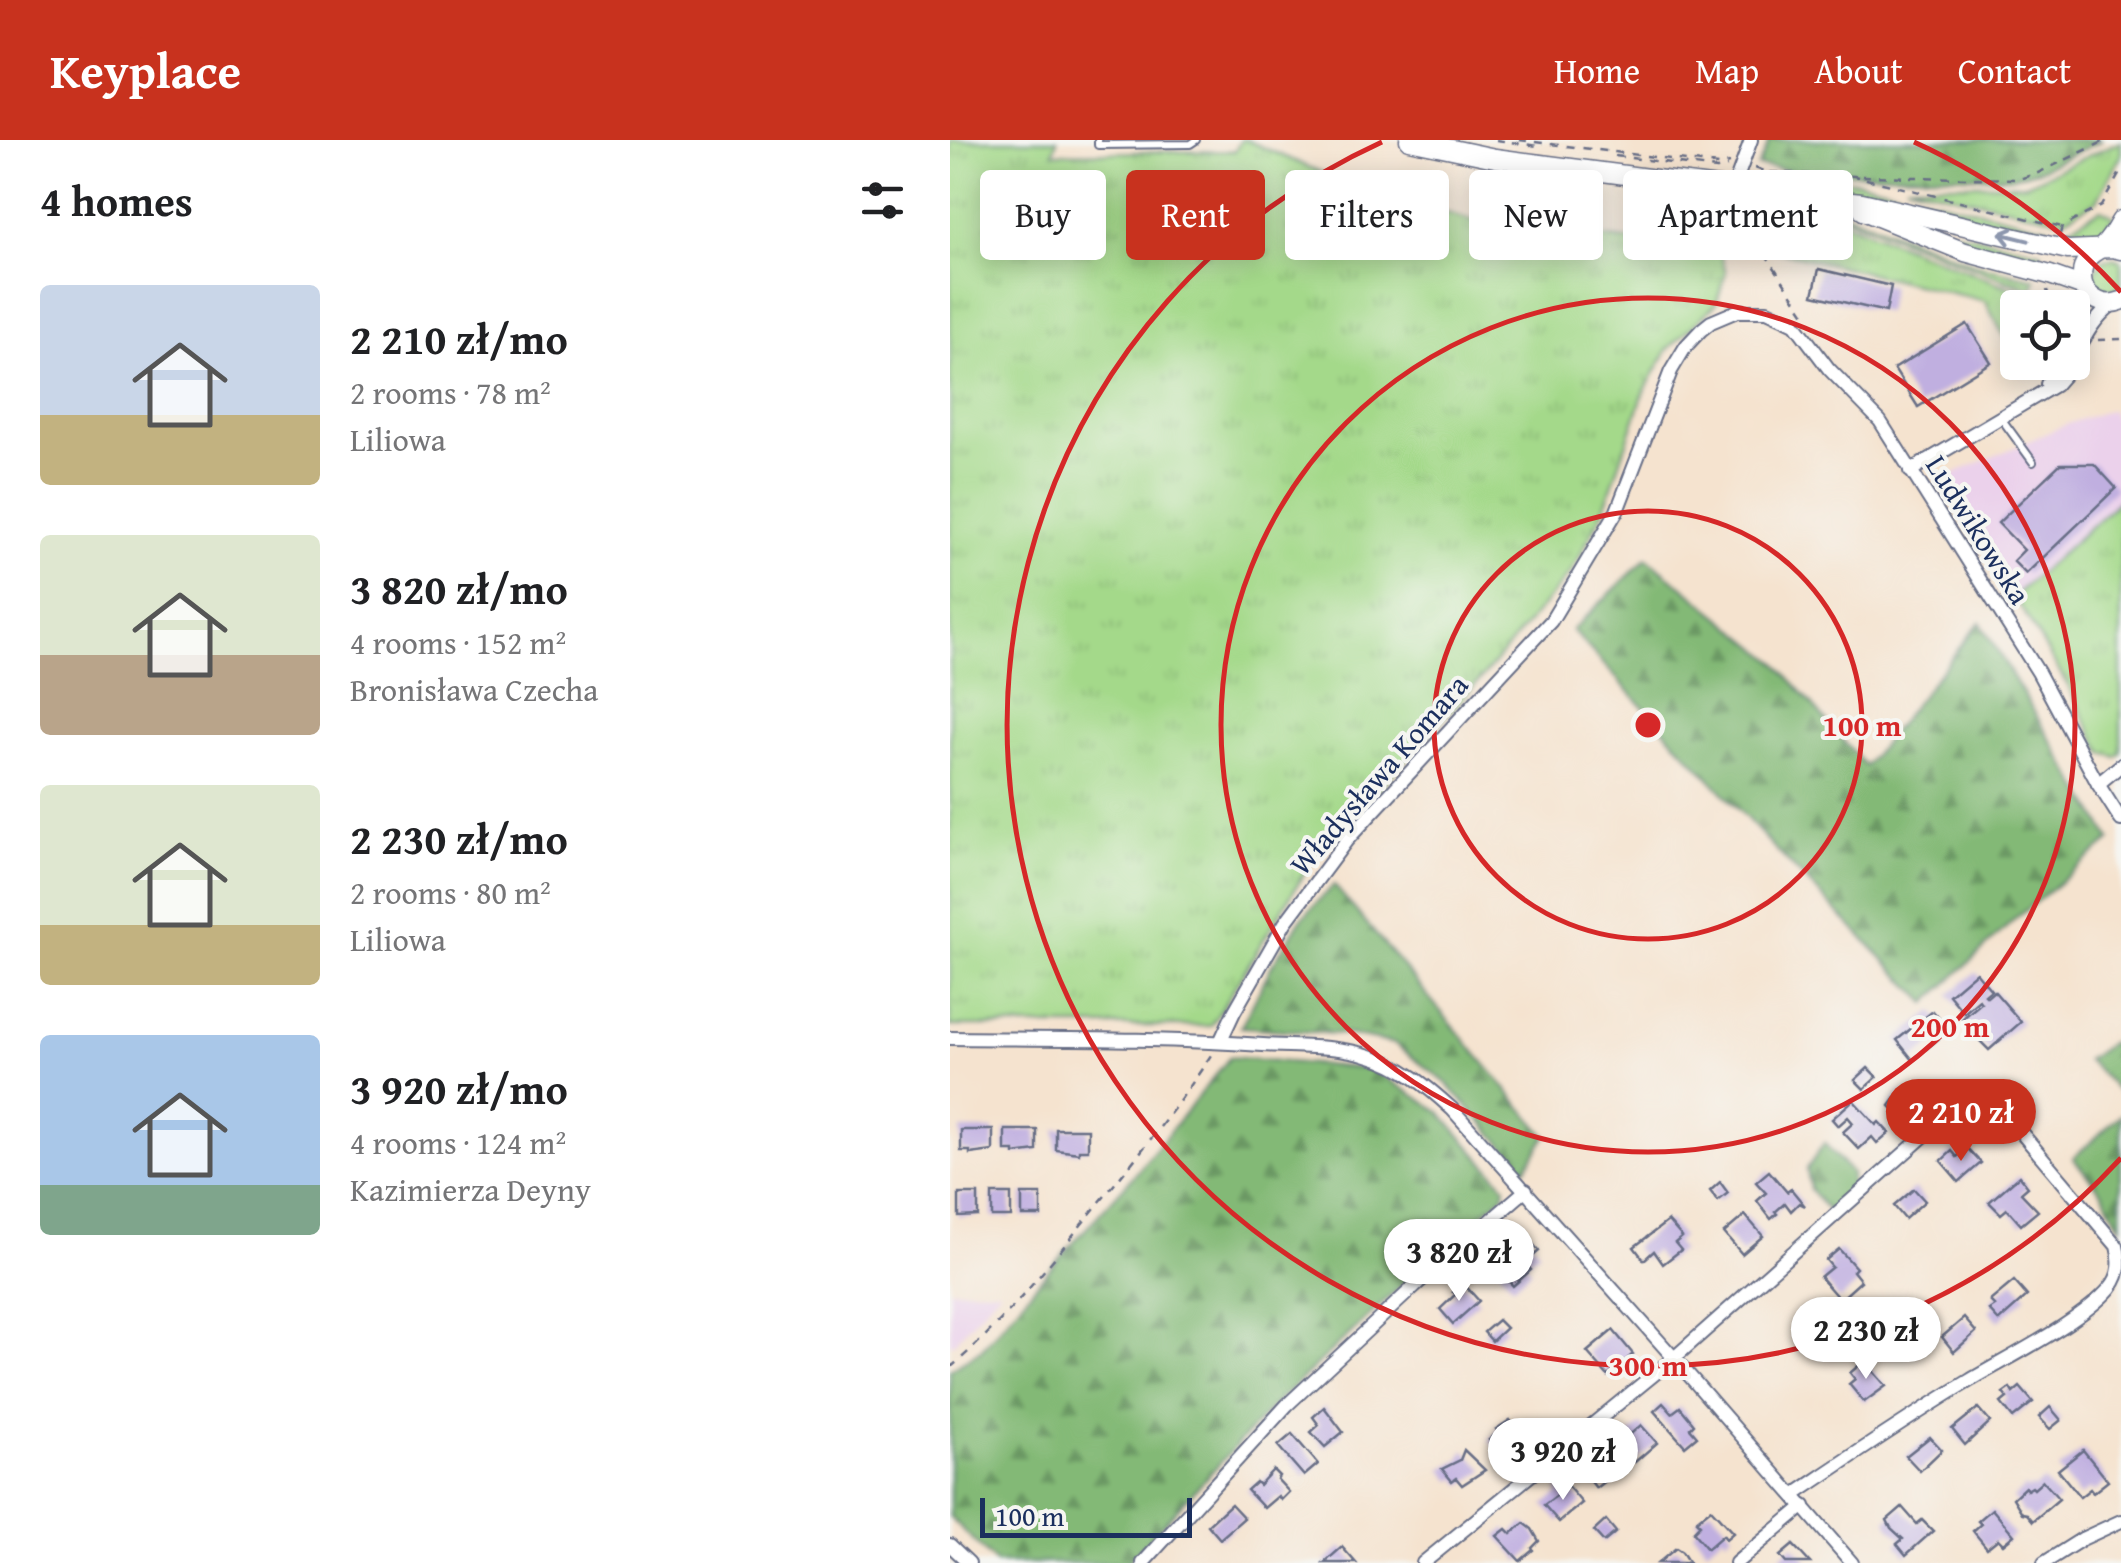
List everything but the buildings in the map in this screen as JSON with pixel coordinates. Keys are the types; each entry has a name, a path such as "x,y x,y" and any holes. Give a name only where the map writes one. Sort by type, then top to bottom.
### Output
{"street":[{"path":"1409,140 1495,158 1623,175"},
{"path":"1739,170 1751,140"},
{"path":"1853,201 2068,250 2121,250"},
{"path":"1853,207 1965,252 2084,287 2094,298 2118,304"},
{"path":"2084,290 2084,265 2121,220"},
{"path":"2090,326 2118,304"},
{"name":"Ludwikowska","path":"1751,310 1780,316 1801,331 1830,369 1880,421 2038,672 2121,820"},
{"name":"Władysława Komara","path":"1220,1042 1285,923 1347,840 1551,621 1617,511 1664,388 1686,346 1711,322 1736,311 1751,310"},
{"path":"2039,394 2048,380"},
{"path":"1910,470 2059,380"},
{"path":"2098,784 2121,765"},
{"path":"950,1038 1220,1042 1358,1052 1398,1067 1452,1109 1852,1563"},
{"path":"1422,1563 1674,1358 1961,1104 1973,1095 1989,1098 2116,1246 2120,1261 2117,1278 2106,1292 2071,1319 1919,1411 1794,1494"},
{"path":"1143,1563 1287,1405 1418,1283 1526,1190"},
{"path":"1736,1563 1804,1506"},
{"path":"2044,1563 2121,1521"},
{"path":"950,1545 969,1563"}],"lane":[{"path":"1098,140 1098,144 1190,144 1196,140"},
{"path":"2001,418 2032,462"}],"path":[{"path":"1496,140 1717,169 1734,164 1519,140"},
{"path":"1748,166 1766,172 1854,176 2019,178 2038,174 2107,140"},
{"path":"1854,176 2062,227 2101,206 2121,170"},
{"path":"2059,241 2062,227"},
{"path":"1770,260 1808,317"},
{"path":"2047,290 2049,282"},
{"path":"2096,340 2121,339"},
{"path":"950,1368 1023,1297 1148,1142 1220,1042"}],"shaded area":[{"path":"2110,410 2121,427 2121,499 2014,596 1947,490 1953,474 2070,423"},
{"path":"950,1289 1000,1290 953,1344 950,1344"}],"green space":[{"path":"950,140 1057,140 1053,153 1235,151 1241,140 1246,140 1316,170 1285,170 1285,260 1449,260 1449,214 1469,220 1469,260 1603,260 1603,237 1623,240 1623,260 1722,260 1726,272 1716,304 1668,349 1644,392 1603,512 1571,572 1486,673 1310,864 1211,1026 950,1026"},
{"path":"1770,140 2102,140 2041,169 2012,177 1853,173 1853,170 1758,166"},
{"path":"2121,141 2121,156 2097,200 2062,220 1906,184 2026,184"},
{"path":"1853,181 2049,227 2046,236 1853,190"},
{"path":"2101,209 2114,216 2103,228 2084,238 2061,240 2063,231"},
{"path":"1853,216 1977,265 2035,279 2033,288 1853,220"},
{"path":"1907,220 2042,252 2040,263 1975,247"},
{"path":"1853,225 2020,290 2000,290 2000,329 1985,301 1815,260 1853,260"},
{"path":"2102,260 2121,261 2121,287 2107,290 2100,286 2094,273"},
{"path":"2121,499 2121,753 2117,757 2103,753 2014,596"},
{"path":"1647,558 1777,663 1865,766 1980,622 2111,840 2016,918 1927,1003 1778,852 1572,630"},
{"path":"1334,885 1546,1136 1525,1169 1445,1082 1395,1044 1352,1035 1241,1027 1272,965 1302,918"},
{"path":"2111,1043 2121,1056 2121,1094 2087,1060"},
{"path":"1230,1057 1372,1069 1439,1111 1505,1186 1504,1195 1275,1404 1127,1563 996,1563 950,1517 950,1370 982,1349 1137,1172"},
{"path":"2121,1115 2121,1228 2102,1192 2073,1158"},
{"path":"1824,1143 1851,1173 1851,1192 1829,1212 1810,1189 1807,1169"}]}
